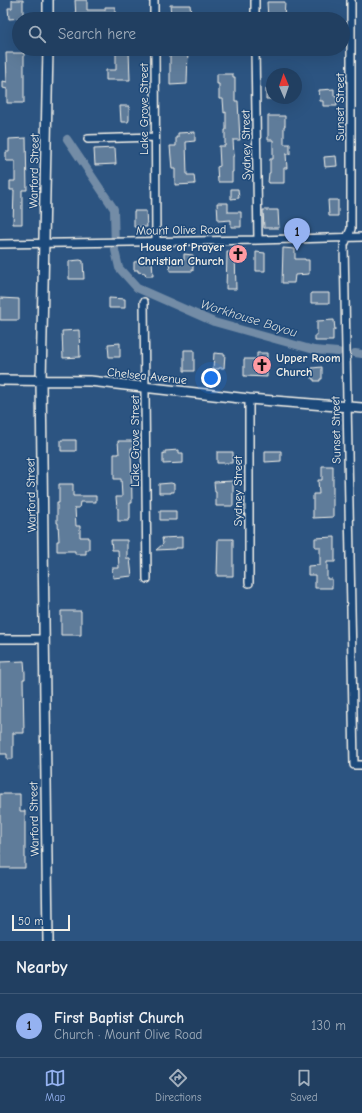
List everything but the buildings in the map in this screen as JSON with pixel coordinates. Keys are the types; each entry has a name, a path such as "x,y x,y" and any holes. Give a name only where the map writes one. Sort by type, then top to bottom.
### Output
{"main road":[{"path":"48,0 48,12"},
{"name":"Warford Street","path":"48,56 41,380 48,941"},
{"name":"Chelsea Avenue","path":"0,380 90,381 249,399 362,408"}],"street":[{"path":"154,0 154,12"},
{"path":"255,0 255,12"},
{"name":"Sunset Street","path":"351,0 351,229 344,245 347,406 358,765"},
{"name":"Lake Grove Street","path":"154,56 156,241"},
{"name":"Sydney Street","path":"255,56 258,240"},
{"path":"88,139 155,137"},
{"name":"Mount Olive Road","path":"0,244 362,237"},
{"name":"Lake Grove Street","path":"144,302 147,579"},
{"name":"Sydney Street","path":"249,399 249,583"},
{"path":"0,639 44,639"}],"waterway":[{"name":"Workhouse Bayou","path":"67,139 114,209 115,250 119,268 137,288 214,322 314,350 338,352"},
{"name":"Workhouse Bayou","path":"355,353 362,354"}],"place":[{"name":"First Baptist Church","path":"297,251"},
{"name":"House of Prayer Christian Church","path":"238,254"},
{"name":"Upper Room Church","path":"262,365"}]}
